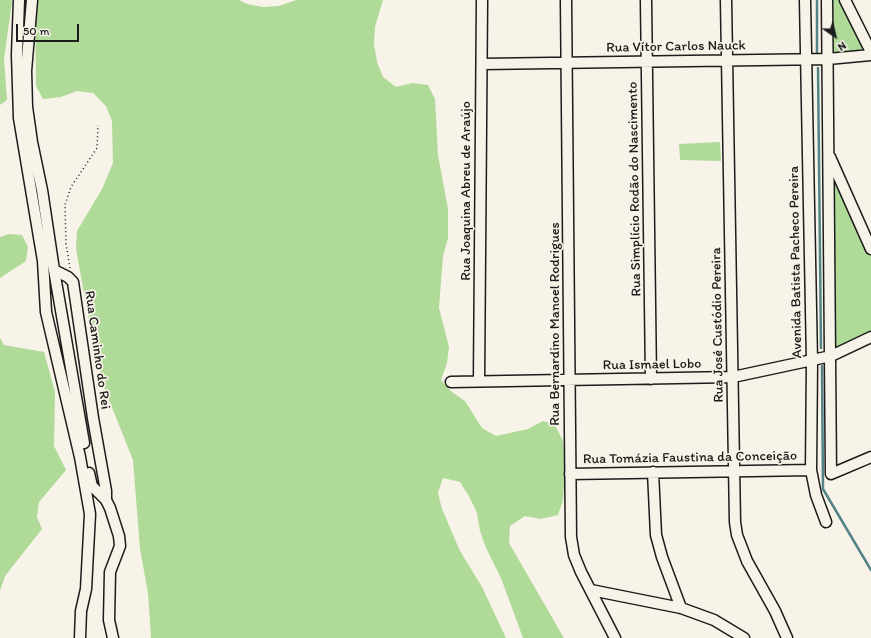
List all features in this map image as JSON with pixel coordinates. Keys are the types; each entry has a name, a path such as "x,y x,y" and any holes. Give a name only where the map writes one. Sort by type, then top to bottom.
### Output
{"street":[{"path":"19,0 17,55 19,118 42,254 46,312 80,457 90,514 86,589 81,611 80,638"},
{"path":"32,0 26,71 27,107 89,472 92,486 106,500"},
{"name":"Rua Joaquina Abreu de Araújo","path":"479,381 482,0"},
{"name":"Rua Bernardino Manoel Rodrigues","path":"566,0 571,537 574,555 615,638"},
{"name":"Rua Simplício Rodão do Nascimento","path":"646,0 651,379"},
{"name":"Rua José Custódio Pereira","path":"726,0 735,522 741,547 747,561 775,611 787,638"},
{"name":"Avenida Batista Pacheco Pereira","path":"806,0 812,360 811,470 816,495 826,522"},
{"path":"827,0 831,474 871,457"},
{"path":"845,0 871,52"},
{"name":"Rua Vítor Carlos Nauck","path":"482,64 806,60 871,55"},
{"path":"828,154 871,249"},
{"name":"Rua Caminho do Rei","path":"54,270 68,277 73,282 93,418 106,491 106,500 112,512 120,546 110,572 109,620 112,638"},
{"name":"Rua Ismael Lobo","path":"451,382 733,377 831,356 871,337"},
{"name":"Rua Tomázia Faustina da Conceição","path":"570,474 811,470"},
{"path":"653,472 656,535 662,557 681,608"},
{"path":"591,590 681,608 714,620 744,638"}],"path":[{"path":"73,282 66,244 65,204 71,187 97,148 98,125"}],"green space":[{"path":"0,0 11,0 12,2 4,59 7,100 0,105"},
{"path":"35,0 239,0 247,4 263,7 279,6 296,0 383,0 375,27 374,44 377,62 383,77 396,87 412,83 428,85 435,99 438,155 448,209 448,238 443,256 439,308 449,347 447,363 441,380 452,392 465,401 482,428 496,436 528,429 543,421 555,425 563,441 565,466 563,500 558,515 541,519 525,516 510,526 509,543 564,638 523,638 501,578 486,548 480,531 477,513 469,496 460,482 443,478 438,493 442,509 460,551 482,587 506,638 151,638 148,593 140,549 133,460 105,390 94,348 76,249 77,231 102,189 113,163 112,121 106,106 93,93 77,91 61,97 43,99 36,86"},
{"path":"832,0 840,0 864,49 862,51 834,53 832,51"},
{"path":"720,142 721,161 680,160 679,144"},
{"path":"829,155 871,250 871,334 832,353"},
{"path":"9,234 22,235 28,247 26,261 0,278 0,237"},
{"path":"0,338 4,345 44,352 55,392 54,446 66,470 39,502 37,517 42,529 5,576 0,591"}],"waterway":[{"path":"817,0 817,53"},
{"path":"818,68 821,348"},
{"path":"822,366 823,489 871,570"}]}
